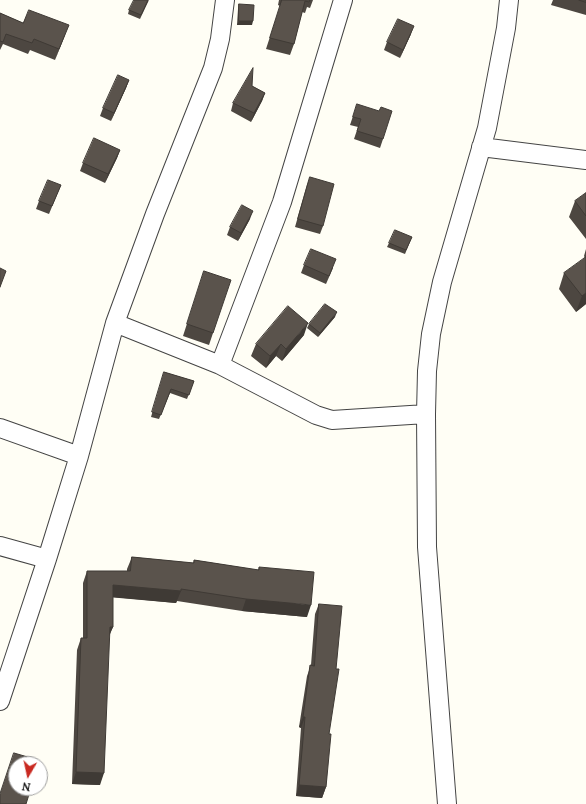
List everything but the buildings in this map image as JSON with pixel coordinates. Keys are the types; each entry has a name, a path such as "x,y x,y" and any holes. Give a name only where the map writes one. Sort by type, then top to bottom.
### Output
{"street":[{"path":"0,700 47,559 79,456 115,323 155,214 212,68 220,39 225,0"},
{"path":"220,365 282,202 343,0"},
{"path":"447,804 427,546 427,371 431,334 442,282 487,128 510,0"},
{"path":"481,147 586,160"},
{"path":"115,323 220,365 316,415 332,420 426,414"},
{"path":"0,428 79,456"},
{"path":"0,546 47,559"}]}
